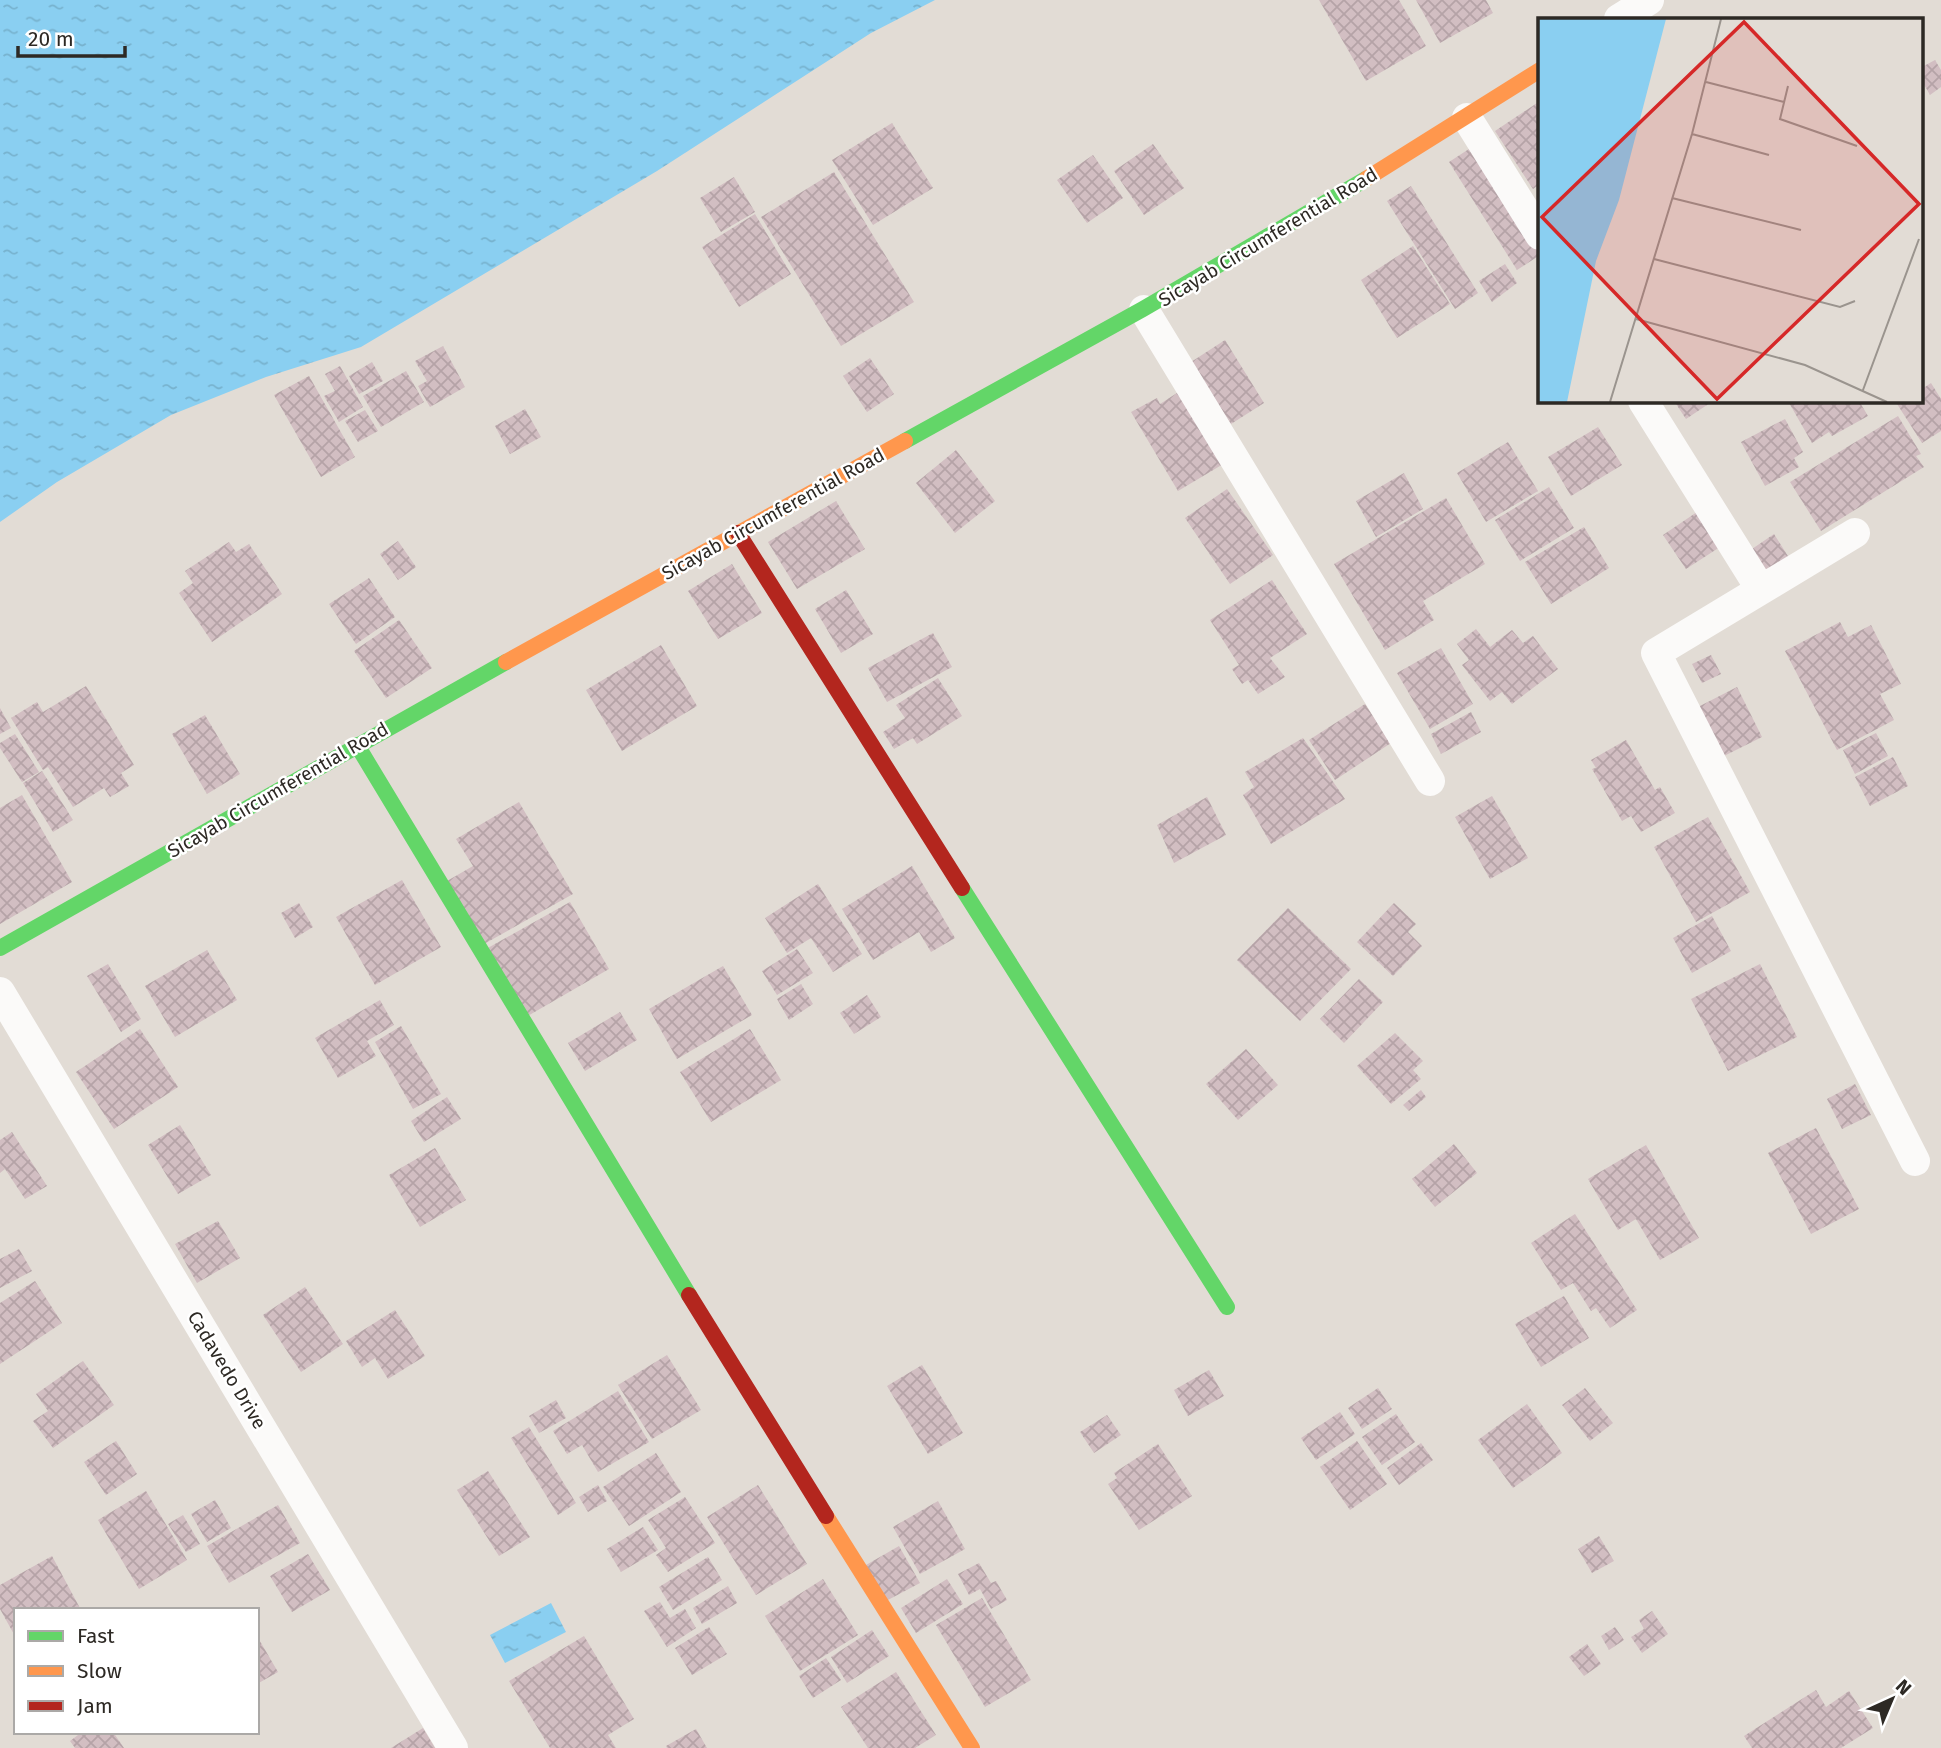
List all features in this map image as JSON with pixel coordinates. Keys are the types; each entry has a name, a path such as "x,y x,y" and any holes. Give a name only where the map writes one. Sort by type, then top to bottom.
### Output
{"street":[{"path":"1621,18 1649,0"},
{"name":"Sicayab Circumferential Road","path":"0,948 737,533 1144,310 1301,220 1468,118 1538,71"},
{"path":"1468,118 1538,232"},
{"path":"1144,310 1430,781"},
{"path":"1644,402 1760,588"},
{"path":"737,533 1227,1307"},
{"path":"1855,533 1656,653 1914,1161"},
{"path":"357,745 494,978 668,1264 972,1748"},
{"name":"Cadavedo Drive","path":"0,992 453,1748"}],"water":[{"path":"0,0 935,0 871,33 657,171 361,347 266,377 171,415 57,482 0,522"},
{"path":"551,1603 566,1632 505,1663 490,1635"}],"building":[{"path":"1319,0 1399,0 1426,46 1366,81"},
{"path":"1416,0 1486,0 1493,13 1440,43"},
{"path":"1935,60 1941,70 1941,87 1930,95 1924,84 1924,66"},
{"path":"1538,102 1538,185 1533,189 1495,131"},
{"path":"892,123 933,188 873,225 832,160"},
{"path":"1153,144 1184,188 1144,215 1114,171"},
{"path":"1472,147 1538,252 1538,256 1517,270 1449,162"},
{"path":"1093,155 1123,198 1087,223 1057,180"},
{"path":"834,172 914,302 841,346 761,217"},
{"path":"734,177 755,212 721,232 700,198"},
{"path":"1411,186 1478,293 1455,309 1387,201"},
{"path":"755,214 791,274 739,307 702,247"},
{"path":"1413,246 1450,304 1397,338 1361,280"},
{"path":"1505,264 1517,283 1492,302 1479,281"},
{"path":"1225,340 1264,403 1231,424 1191,362"},
{"path":"443,346 465,387 430,407 418,386 427,381 415,361"},
{"path":"870,358 894,394 867,412 843,376"},
{"path":"372,362 383,381 359,394 349,376"},
{"path":"340,366 363,407 339,422 324,396 335,391 325,374"},
{"path":"406,371 424,402 381,427 363,396"},
{"path":"309,376 355,457 321,477 274,395"},
{"path":"1931,383 1941,399 1941,431 1922,443 1897,404 1924,402 1924,388"},
{"path":"1180,391 1230,460 1178,491 1131,412 1157,398 1160,404"},
{"path":"1675,402 1710,402 1710,403 1686,419"},
{"path":"1789,402 1860,402 1868,416 1832,436 1829,432 1812,443"},
{"path":"525,409 541,437 510,454 495,426"},
{"path":"365,410 378,431 358,442 345,421"},
{"path":"1898,416 1921,454 1916,456 1924,467 1821,531 1790,482"},
{"path":"1785,419 1803,452 1794,458 1799,467 1765,486 1741,442"},
{"path":"1598,427 1622,465 1571,496 1548,457"},
{"path":"1508,442 1538,491 1486,522 1457,473"},
{"path":"956,450 995,501 955,533 916,483"},
{"path":"1404,473 1423,509 1376,537 1356,501"},
{"path":"1549,487 1574,528 1520,561 1495,520"},
{"path":"1227,489 1273,555 1230,584 1185,518"},
{"path":"1446,498 1485,564 1423,601 1434,620 1385,650 1334,564"},
{"path":"836,501 865,549 797,589 768,542"},
{"path":"1697,512 1720,547 1686,569 1663,535"},
{"path":"1584,527 1609,568 1551,604 1525,562"},
{"path":"1774,534 1791,561 1767,575 1752,549"},
{"path":"398,541 416,567 398,580 380,554"},
{"path":"229,542 236,552 249,544 282,594 212,642 179,593 193,583 185,571"},
{"path":"732,564 762,613 718,639 688,591"},
{"path":"369,578 395,617 356,644 329,604"},
{"path":"1272,580 1307,634 1270,658 1285,677 1258,694 1248,680 1242,684 1232,669 1239,665 1210,620"},
{"path":"846,590 873,634 841,653 815,609"},
{"path":"399,620 432,668 386,698 354,651"},
{"path":"1840,622 1848,637 1871,625 1901,684 1880,694 1894,720 1837,750 1785,651"},
{"path":"1476,629 1490,647 1512,630 1523,643 1533,636 1558,669 1512,704 1502,692 1490,701 1462,665 1469,660 1457,644"},
{"path":"933,633 952,667 887,702 868,668"},
{"path":"661,645 697,706 622,751 586,690"},
{"path":"1441,648 1473,704 1430,729 1397,673"},
{"path":"1711,655 1721,674 1702,683 1692,664"},
{"path":"938,678 962,716 917,744 913,738 894,749 883,732 905,718 896,705"},
{"path":"86,686 134,765 121,773 129,786 110,797 104,788 73,807 48,767 43,770 11,718 37,702 43,712"},
{"path":"1737,687 1762,737 1724,756 1698,707"},
{"path":"1365,704 1391,743 1335,780 1309,740"},
{"path":"0,708 11,728 0,734"},
{"path":"1471,712 1481,732 1441,754 1431,734"},
{"path":"205,715 240,774 207,794 172,734"},
{"path":"1876,733 1888,756 1855,774 1843,750"},
{"path":"15,734 39,772 22,782 0,748 0,743"},
{"path":"1303,738 1345,799 1271,844 1243,795 1254,787 1245,772"},
{"path":"1626,740 1655,790 1660,787 1675,813 1641,832 1631,816 1622,821 1592,769 1596,768 1591,760"},
{"path":"1893,757 1908,786 1870,806 1855,777"},
{"path":"42,771 73,820 53,832 23,783"},
{"path":"22,795 72,882 0,924 0,808"},
{"path":"1492,796 1528,858 1490,879 1455,817"},
{"path":"1207,797 1226,835 1174,863 1157,825"},
{"path":"519,802 573,894 484,944 447,881 473,866 456,839"},
{"path":"1708,817 1750,892 1696,922 1654,847"},
{"path":"912,866 955,938 931,952 919,932 873,960 842,909"},
{"path":"402,880 441,947 375,985 336,917"},
{"path":"818,884 862,954 833,972 811,938 787,953 765,918"},
{"path":"570,902 609,969 526,1017 486,949"},
{"path":"299,903 313,927 295,938 281,913"},
{"path":"1394,903 1416,924 1408,932 1422,946 1393,976 1357,942"},
{"path":"1288,908 1351,969 1300,1021 1237,960"},
{"path":"1712,916 1731,951 1692,973 1673,938"},
{"path":"797,949 813,973 777,995 762,971"},
{"path":"207,950 237,1000 175,1037 145,986"},
{"path":"108,964 141,1019 121,1032 87,976"},
{"path":"1760,964 1797,1037 1728,1071 1691,999"},
{"path":"723,966 752,1015 677,1059 649,1009"},
{"path":"1359,979 1383,1002 1344,1043 1320,1019"},
{"path":"801,984 813,1004 789,1020 777,999"},
{"path":"867,995 881,1017 854,1034 840,1013"},
{"path":"380,1000 394,1025 367,1041 376,1056 338,1078 315,1038"},
{"path":"620,1012 637,1040 585,1071 568,1043"},
{"path":"401,1026 441,1094 413,1109 375,1042"},
{"path":"140,1029 178,1087 114,1129 76,1072"},
{"path":"750,1029 781,1080 711,1122 680,1072"},
{"path":"1395,1033 1423,1061 1413,1070 1421,1079 1391,1104 1357,1066"},
{"path":"1246,1049 1278,1085 1238,1120 1206,1084"},
{"path":"1855,1084 1871,1115 1842,1129 1827,1099"},
{"path":"1421,1090 1426,1097 1409,1111 1403,1105"},
{"path":"447,1097 461,1119 424,1142 411,1121"},
{"path":"180,1125 211,1175 178,1194 148,1145"},
{"path":"1816,1128 1859,1209 1811,1234 1768,1153"},
{"path":"12,1132 47,1186 25,1199 5,1169 0,1173 0,1140"},
{"path":"1454,1144 1477,1173 1435,1207 1412,1179"},
{"path":"1646,1145 1699,1238 1660,1260 1636,1219 1618,1230 1588,1179"},
{"path":"435,1148 466,1200 420,1227 389,1175"},
{"path":"1575,1214 1637,1310 1610,1328 1596,1308 1591,1311 1573,1283 1561,1290 1531,1243"},
{"path":"218,1221 240,1258 197,1283 175,1244"},
{"path":"19,1249 32,1271 0,1288 0,1259"},
{"path":"35,1281 62,1323 0,1364 0,1303"},
{"path":"305,1287 343,1344 301,1372 263,1315"},
{"path":"1564,1296 1589,1338 1541,1367 1515,1324"},
{"path":"395,1310 425,1356 388,1379 375,1358 362,1367 346,1341"},
{"path":"667,1355 701,1410 652,1439 618,1385"},
{"path":"83,1361 114,1405 53,1448 33,1421 48,1411 36,1394"},
{"path":"922,1365 963,1433 928,1454 887,1386"},
{"path":"1209,1370 1224,1396 1188,1416 1174,1390"},
{"path":"1378,1388 1392,1409 1362,1429 1348,1408"},
{"path":"1585,1388 1613,1423 1590,1441 1562,1405"},
{"path":"618,1391 649,1442 598,1472 582,1445 567,1454 553,1431"},
{"path":"556,1400 566,1418 539,1433 529,1416"},
{"path":"1527,1404 1562,1453 1513,1488 1478,1440"},
{"path":"1340,1412 1355,1434 1316,1460 1301,1438"},
{"path":"1396,1414 1415,1442 1382,1465 1362,1437"},
{"path":"1107,1415 1121,1435 1094,1453 1080,1432"},
{"path":"529,1427 576,1503 558,1515 511,1438"},
{"path":"116,1441 137,1474 106,1495 84,1462"},
{"path":"1357,1441 1387,1484 1350,1510 1320,1467"},
{"path":"1421,1443 1433,1460 1399,1485 1387,1468"},
{"path":"1158,1444 1192,1496 1139,1530 1108,1484 1117,1478 1114,1473"},
{"path":"656,1453 681,1492 629,1526 603,1487"},
{"path":"488,1471 530,1537 499,1556 457,1490"},
{"path":"598,1485 607,1501 588,1512 579,1497"},
{"path":"758,1485 807,1564 756,1595 707,1517"},
{"path":"146,1491 187,1560 139,1589 98,1520"},
{"path":"685,1497 715,1543 668,1572 656,1555 666,1548 648,1520"},
{"path":"215,1500 231,1528 207,1542 191,1514"},
{"path":"938,1501 965,1549 920,1574 893,1527"},
{"path":"278,1505 300,1543 229,1583 207,1546"},
{"path":"183,1515 200,1544 186,1552 168,1524"},
{"path":"643,1527 658,1550 621,1572 607,1549"},
{"path":"1599,1536 1614,1561 1592,1573 1578,1549"},
{"path":"899,1546 920,1583 886,1601 866,1565"},
{"path":"308,1554 330,1590 292,1612 270,1576"},
{"path":"52,1556 80,1608 14,1608 14,1634 0,1609 0,1585"},
{"path":"708,1557 722,1580 673,1610 659,1587"},
{"path":"979,1563 991,1583 996,1581 1007,1600 991,1609 980,1589 969,1595 958,1574"},
{"path":"823,1579 858,1635 800,1671 765,1616"},
{"path":"947,1579 963,1604 916,1633 901,1608"},
{"path":"728,1586 737,1603 702,1624 693,1608"},
{"path":"982,1598 1031,1680 985,1707 936,1625"},
{"path":"660,1602 670,1618 685,1609 696,1628 667,1647 644,1611"},
{"path":"1652,1611 1668,1634 1642,1653 1631,1637 1644,1629 1639,1620"},
{"path":"709,1627 727,1654 692,1675 675,1648"},
{"path":"1615,1627 1624,1640 1609,1650 1601,1636"},
{"path":"872,1630 889,1656 847,1683 831,1657"},
{"path":"584,1636 634,1719 608,1735 616,1748 550,1748 509,1681"},
{"path":"259,1639 278,1672 259,1683"},
{"path":"1587,1644 1601,1664 1584,1676 1569,1657"},
{"path":"826,1658 841,1680 813,1698 799,1676"},
{"path":"896,1672 936,1735 915,1748 868,1748 841,1707"},
{"path":"1816,1690 1826,1707 1849,1691 1873,1728 1841,1748 1752,1748 1744,1736"},
{"path":"423,1728 435,1748 391,1748"},
{"path":"696,1729 707,1748 667,1748 666,1746"},
{"path":"79,1734 114,1734 124,1748 75,1748 70,1741"}],"traffic: fast":[{"path":"905,441 1143,309 1366,179"},
{"path":"0,948 506,662"},
{"path":"357,745 689,1295"},
{"path":"962,888 1227,1307"}],"traffic: slow":[{"path":"1366,179 1538,71"},
{"path":"506,662 905,441"},
{"path":"826,1516 972,1748"}],"traffic: jam":[{"path":"738,533 962,888"},
{"path":"689,1295 826,1516"}]}
